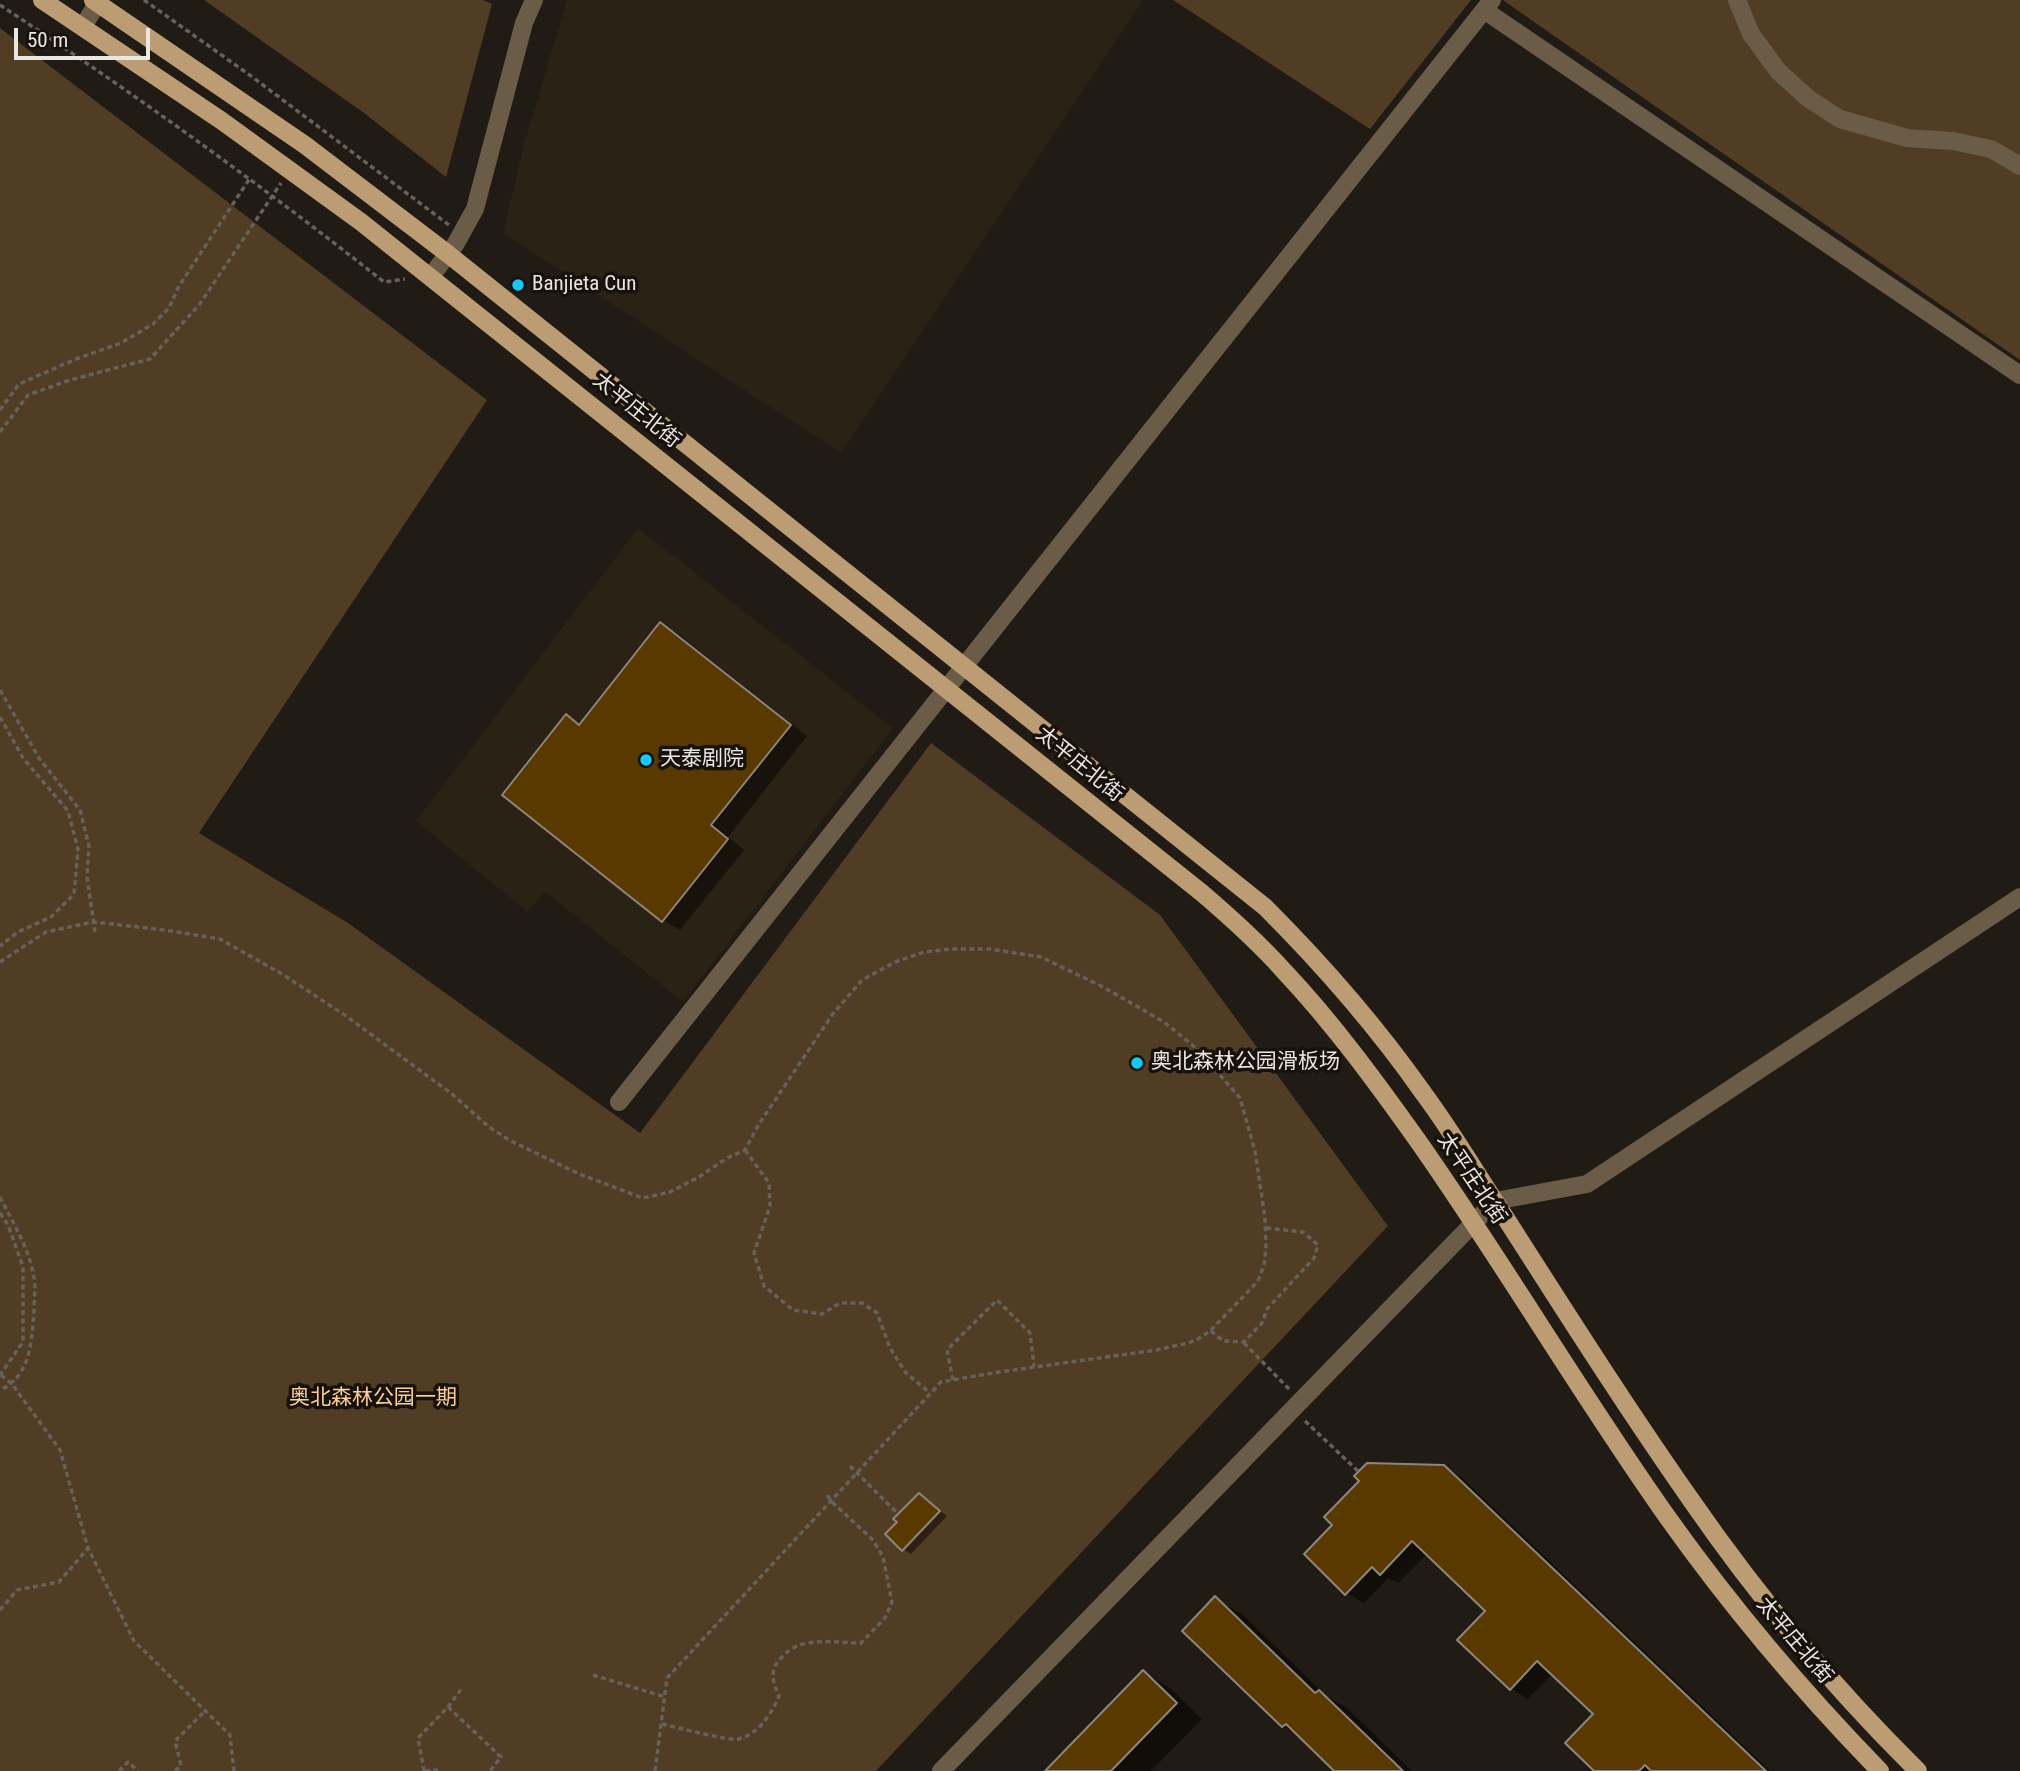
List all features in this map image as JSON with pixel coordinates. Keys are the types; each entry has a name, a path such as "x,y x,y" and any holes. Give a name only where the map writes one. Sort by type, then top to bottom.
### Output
{"main road":[{"name":"太平庄北街","path":"42,0 290,169 431,276 1202,892 1251,937 1321,1013 1357,1058 1474,1222 1625,1455 1710,1576 1801,1687 1880,1771"},
{"name":"太平庄北街","path":"97,1 305,145 449,254 1216,866 1274,916 1308,950 1383,1038 1461,1147 1650,1440 1732,1558 1818,1666 1918,1771"}],"street":[{"path":"431,276 449,254 475,209 524,23 534,0"},
{"path":"1737,0 1751,34 1778,71 1810,99 1840,119 1907,138 1953,141 1991,149 2020,166"},
{"path":"83,27 97,1"},
{"path":"619,1102 1488,5 2020,375"},
{"path":"941,1771 1494,1201 1587,1184 2020,897"}],"path":[{"path":"144,0 251,76 462,234"},
{"path":"0,5 136,96 250,178 384,282 431,276"},
{"path":"0,432 29,395 70,380 150,359 199,305 290,169"},
{"path":"0,410 19,384 121,343 153,324 169,308 179,286 250,178"},
{"path":"0,690 39,758 80,810 89,846 87,877 95,932"},
{"path":"0,718 23,758 68,811 78,849 75,894 51,917 18,932 0,946"},
{"path":"0,962 46,933 93,922 220,939 282,974 346,1016 509,1140 579,1174 643,1198 670,1192 745,1150 758,1124 832,1015 862,980 895,962 924,952 990,949 1041,957 1164,1022 1196,1048 1240,1098 1255,1151 1266,1228 1264,1265 1258,1281 1210,1331 1188,1343 941,1382 667,1678 655,1771"},
{"path":"745,1150 769,1183 769,1206 754,1253 764,1286 793,1310 822,1314 841,1303 862,1303 877,1313 890,1348 906,1373 930,1394"},
{"path":"0,1197 24,1244 35,1279 33,1337 25,1364 12,1384 0,1390"},
{"path":"0,1213 8,1226 23,1267 23,1342 0,1375 12,1384 60,1450 88,1548 134,1641 230,1735 234,1771"},
{"path":"1244,1342 1262,1323 1267,1309 1314,1258 1318,1245 1303,1232 1266,1228"},
{"path":"953,1380 947,1350 997,1300 1030,1333 1034,1367"},
{"path":"1210,1331 1223,1341 1244,1342 1359,1472"},
{"path":"850,1466 898,1514"},
{"path":"662,1724 738,1739 754,1731 771,1713 779,1696 772,1679 775,1664 787,1651 800,1644 816,1642 861,1643 885,1618 892,1602 883,1557 873,1540 831,1501 826,1493"},
{"path":"0,1610 17,1590 59,1582 88,1548"},
{"path":"593,1675 665,1697"},
{"path":"438,1770 424,1771 418,1738 449,1707 462,1688"},
{"path":"449,1707 501,1757 490,1771"},
{"path":"175,1771 181,1765 175,1741 205,1711"},
{"path":"119,1771 128,1762 138,1771"}],"shaded area":[{"path":"567,0 1143,0 841,453 503,233 525,141"},
{"path":"638,528 893,728 683,1002 545,892 527,912 416,821"}],"green space":[{"path":"204,0 483,0 492,4 446,177 364,113"},
{"path":"1173,0 1471,0 1370,129"},
{"path":"1503,0 2020,0 2020,360 1527,17"},
{"name":"奥北森林公园一期","path":"0,28 487,400 199,833 348,923 640,1133 931,743 1160,915 1388,1226 876,1771 0,1771"}],"building":[{"name":"天泰剧院","path":"660,622 791,725 711,825 728,839 662,922 502,795 566,714 579,725"},
{"path":"1367,1463 1444,1465 1766,1771 1651,1771 1645,1765 1639,1771 1594,1771 1565,1743 1593,1714 1537,1661 1510,1690 1457,1640 1485,1611 1412,1541 1380,1575 1372,1567 1345,1595 1304,1554 1332,1525 1324,1517 1359,1481 1354,1476"},
{"path":"919,1493 940,1511 902,1551 885,1534 897,1522 893,1519"},
{"path":"1215,1596 1315,1693 1319,1690 1403,1771 1334,1771 1286,1724 1282,1727 1182,1631"},
{"path":"1143,1670 1177,1703 1111,1771 1045,1771"}],"place":[{"name":"Banjieta Cun","path":"518,285"},
{"name":"天泰剧院","path":"646,760"},
{"name":"奥北森林公园滑板场","path":"1137,1063"}]}
